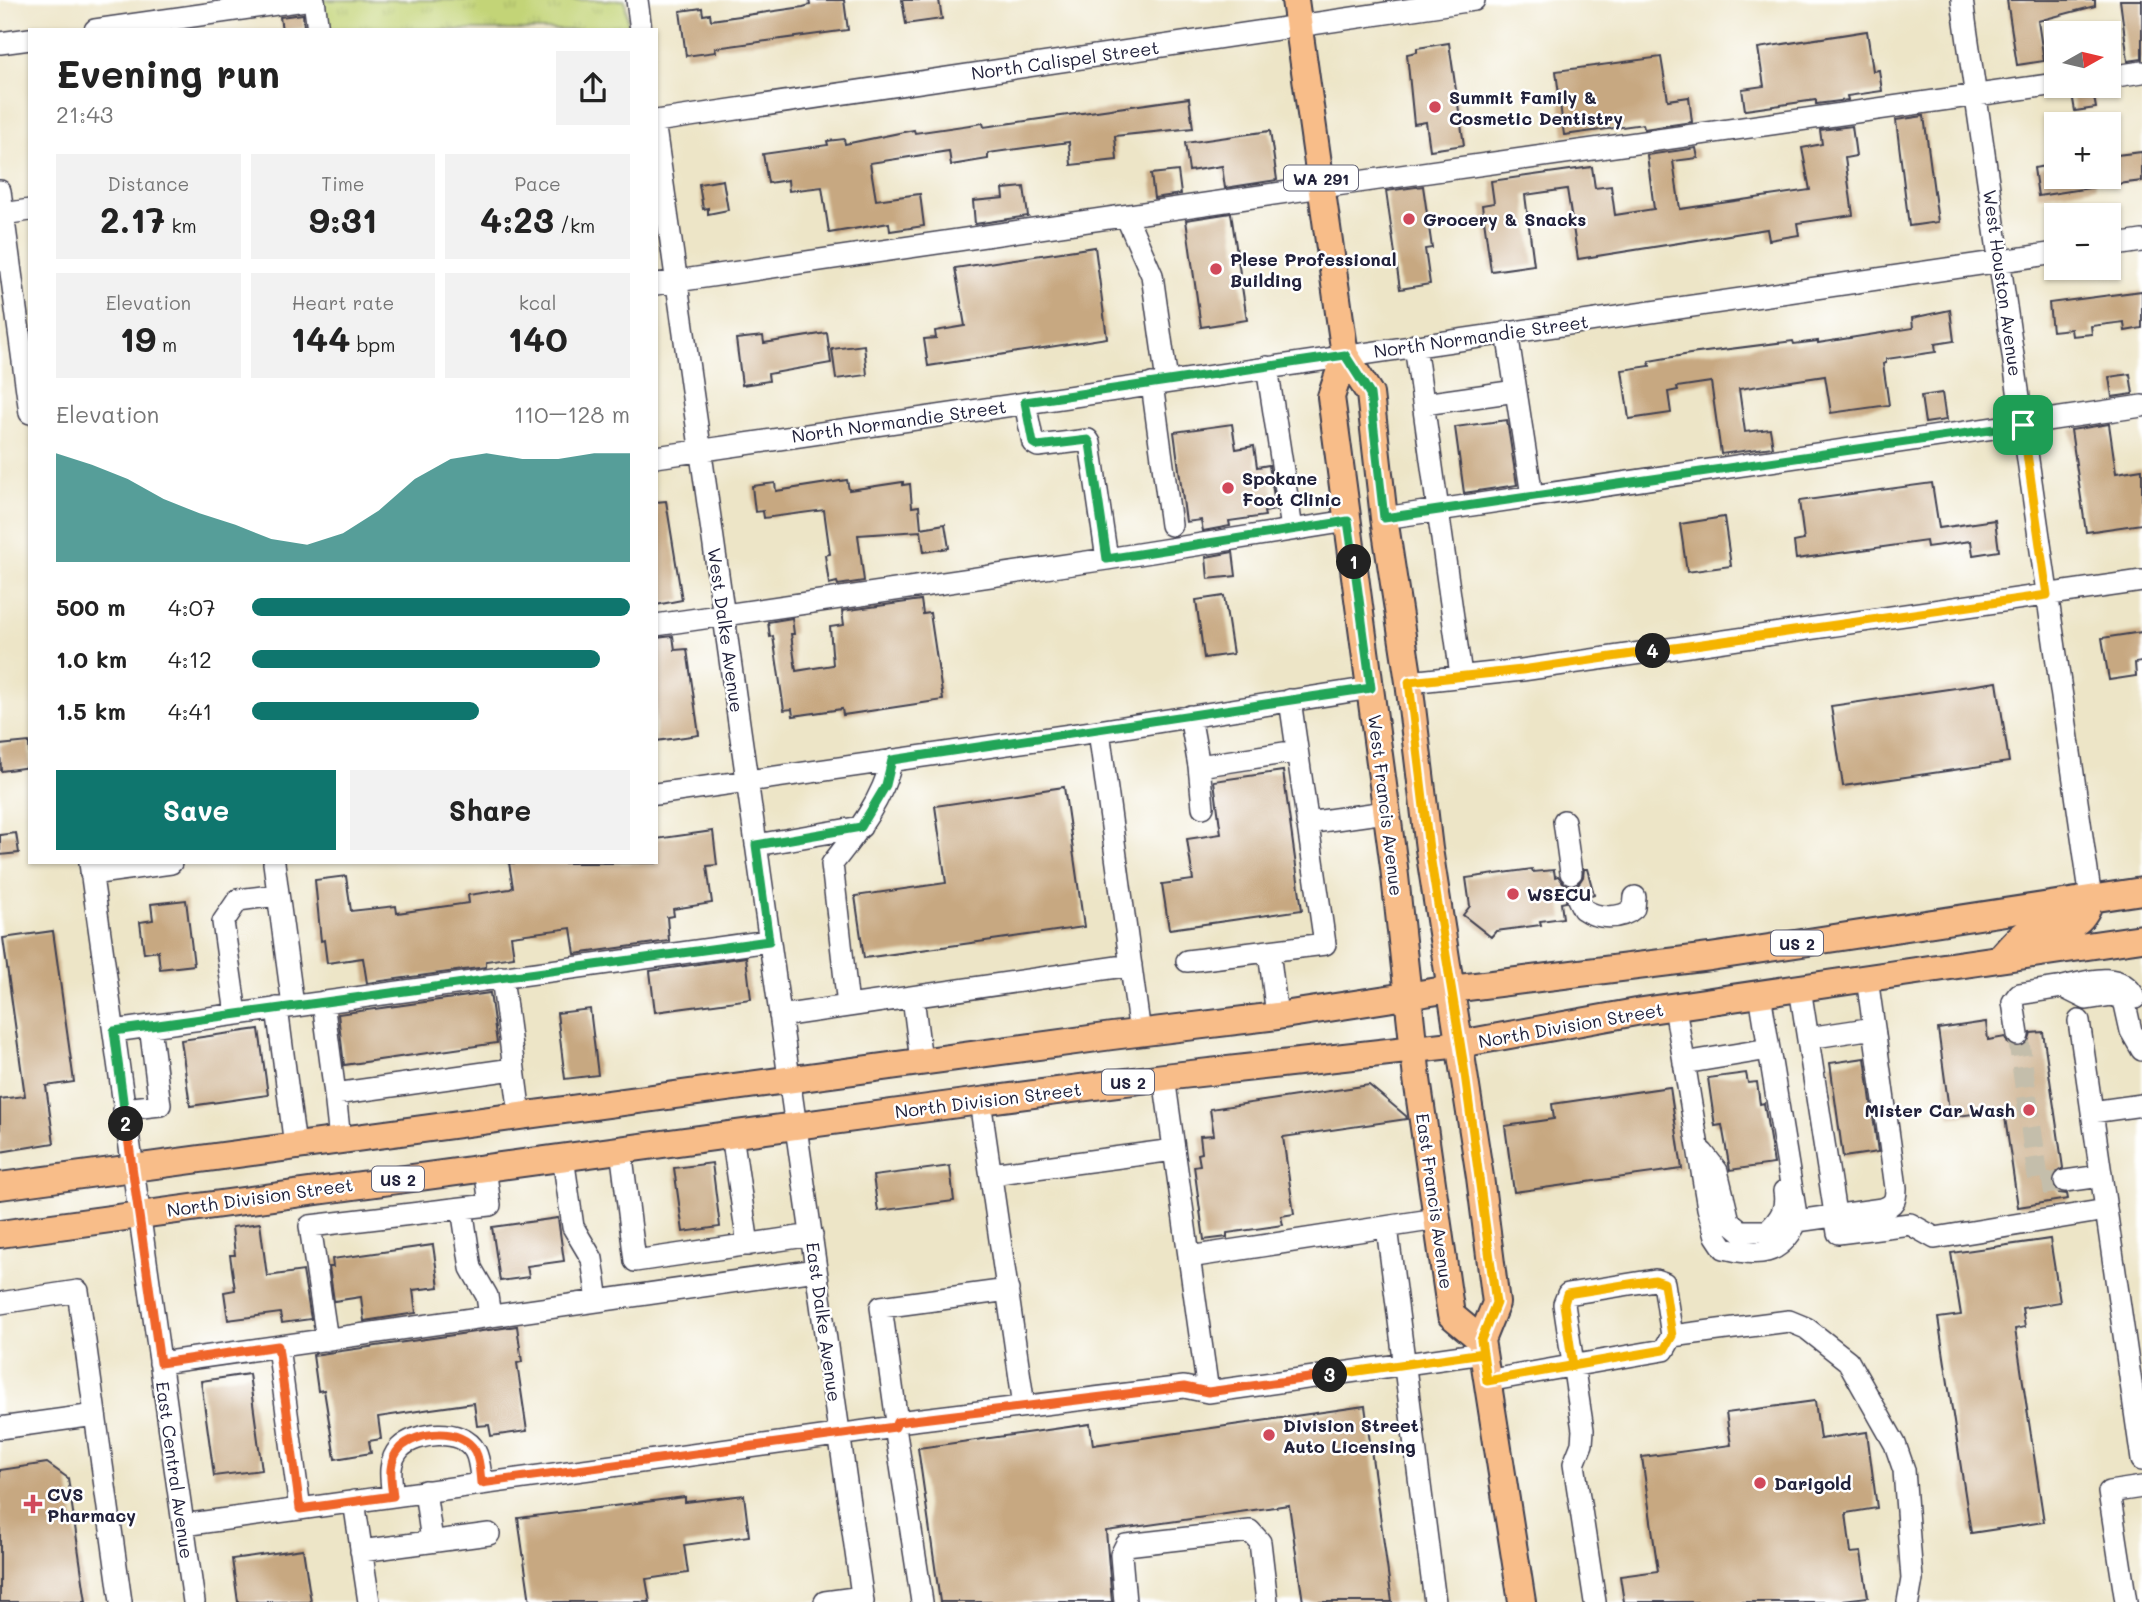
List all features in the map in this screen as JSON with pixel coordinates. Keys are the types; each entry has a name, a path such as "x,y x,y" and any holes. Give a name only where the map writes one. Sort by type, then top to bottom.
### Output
{"main road":[{"name":"West Francis Avenue","path":"1297,13 1345,355 1370,394 1429,849 1460,1044"},
{"name":"West Francis Avenue","path":"1345,355 1331,397 1371,688 1415,1048"},
{"name":"US 2","path":"0,1186 921,1061 1277,1016 1451,989 1710,957 2142,891"},
{"path":"2000,958 2026,933 2070,925 2080,920 2085,915 2091,899"},
{"name":"North Division Street","path":"0,1234 1164,1077 1460,1044 1675,1007 2142,938"},
{"path":"1460,1044 1496,1303 1482,1346 1521,1602"},
{"name":"East Francis Avenue","path":"1415,1048 1451,1315 1482,1346"}],"street":[{"path":"109,28 305,0"},
{"path":"314,0 318,28"},
{"path":"637,0 641,28"},
{"name":"North Calispel Street","path":"658,121 1297,13 1474,0"},
{"name":"West Houston Avenue","path":"1962,0 2091,899"},
{"path":"0,43 28,39"},
{"path":"2121,75 2142,72"},
{"path":"666,283 1322,187 2044,86"},
{"name":"West Dalke Avenue","path":"658,165 666,283 700,450 796,1125"},
{"path":"0,191 27,376"},
{"path":"3,214 28,210"},
{"path":"1126,216 1152,275 1171,525"},
{"path":"2121,244 2142,241"},
{"name":"North Normandie Street","path":"658,457 2044,255"},
{"path":"1507,332 1532,496"},
{"path":"1415,345 1461,675"},
{"path":"1267,367 1292,529"},
{"path":"1424,404 1516,391"},
{"path":"1025,402 1033,443 1038,446 1088,440 1090,443 1107,559"},
{"path":"1384,518 2142,406"},
{"path":"658,625 1348,521"},
{"path":"1409,682 1522,670 2142,582"},
{"path":"658,794 1371,688"},
{"path":"1187,961 1325,944 1290,700"},
{"path":"1190,716 1203,807"},
{"path":"1099,730 1140,1033"},
{"path":"1199,766 1297,751"},
{"path":"848,1006 832,864 861,827 886,785 892,760"},
{"path":"1307,823 1386,812"},
{"path":"1564,821 1572,873"},
{"path":"756,845 861,827"},
{"path":"91,868 155,864"},
{"path":"274,864 295,1146"},
{"name":"East Central Avenue","path":"91,868 194,1602"},
{"path":"236,1014 223,922 238,900 278,895"},
{"path":"1578,898 1583,909 1601,917 1628,913 1634,908 1635,897"},
{"path":"114,1031 769,941"},
{"path":"1269,951 1277,1016"},
{"path":"780,1016 1131,965"},
{"path":"502,977 520,1115"},
{"path":"1797,1222 1882,1209 1896,1200 1867,978"},
{"path":"2018,1035 2013,1002 2019,994 2063,987 2087,999 2112,995 2121,999 2125,1004 2130,1031 2142,1048"},
{"path":"1800,988 1838,1233 1910,1224 1935,1238 2106,1210"},
{"path":"1675,1007 1708,1208 1716,1236 1724,1248 1743,1252 1770,1252 1789,1239 1797,1222 1760,994"},
{"path":"913,997 921,1061"},
{"path":"323,1002 340,1140"},
{"path":"2079,1021 2142,1461"},
{"path":"124,1109 160,1105 150,1027"},
{"path":"1808,1038 1874,1028"},
{"path":"1684,1063 1769,1049"},
{"path":"118,1059 154,1055"},
{"path":"335,1094 513,1069"},
{"path":"1164,1077 1208,1392"},
{"path":"980,1101 1024,1406"},
{"path":"1698,1146 1717,1171 1729,1221 1741,1231 1768,1231 1782,1217 1786,1200 1776,1132 1778,1101"},
{"path":"2092,1112 2142,1105"},
{"name":"East Dalke Avenue","path":"796,1125 863,1599"},
{"path":"732,1134 748,1245"},
{"path":"621,1149 635,1261 811,1235"},
{"path":"991,1174 1174,1150"},
{"path":"563,1157 573,1227 592,1259 598,1301"},
{"path":"310,1226 490,1205 485,1167"},
{"path":"2065,1181 2101,1176"},
{"path":"400,1179 404,1214"},
{"path":"305,1191 327,1340"},
{"path":"462,1208 471,1268 487,1296 490,1317"},
{"path":"1189,1257 1437,1219"},
{"path":"1387,1227 1435,1602"},
{"path":"160,1363 817,1270"},
{"path":"1487,1381 1573,1366 1664,1350 1672,1336 1664,1283 1655,1280 1567,1294 1564,1304 1573,1366 1583,1437 1574,1464 1595,1602"},
{"path":"922,1602 881,1307 1008,1290"},
{"path":"0,1303 78,1291 121,1602"},
{"path":"1672,1336 1789,1321 1806,1328 1848,1361 1895,1444 1905,1470 1912,1579 1908,1602"},
{"path":"278,1346 300,1509"},
{"path":"183,1525 1024,1406 1184,1387 1208,1392 1406,1364 1482,1346"},
{"path":"0,1428 95,1415"},
{"path":"393,1496 390,1470 399,1449 411,1441 433,1435 447,1435 468,1443 475,1450 481,1483"},
{"path":"2126,1602 2109,1492 2142,1487"},
{"path":"425,1491 432,1541"},
{"path":"354,1502 369,1602"},
{"path":"1125,1602 1121,1555 1126,1545 1250,1531 1260,1542 1267,1602"},
{"path":"361,1551 489,1534"},
{"path":"825,1602 863,1599"}],"green space":[{"path":"323,0 625,0 629,28 327,28"}],"building":[{"path":"809,0 844,0 848,30 715,48 716,52 686,56 680,11 702,8 703,15 710,14 711,20 803,7 810,5"},
{"path":"902,0 939,0 942,19 906,24"},
{"path":"2007,0 2095,0 2095,6 2038,21 2044,61 2017,65"},
{"path":"2120,0 2142,0 2142,59 2128,61"},
{"path":"303,14 304,28 282,28 280,17"},
{"path":"1867,31 1873,71 1879,70 1882,91 1847,96 1848,100 1816,104 1816,100 1745,110 1742,89 1764,86 1758,48"},
{"name":"Summit Family & Cosmetic Dentistry","path":"1449,43 1464,145 1430,150 1426,122 1414,124 1407,54 1417,52 1417,48"},
{"path":"1661,57 1668,100 1689,97 1692,122 1644,129 1643,124 1564,135 1556,71"},
{"path":"1189,98 1193,128 1115,136 1117,160 1071,165 1069,142 988,153 988,159 951,165 949,151 870,163 876,200 920,194 924,226 890,231 889,223 829,233 822,187 789,191 788,180 768,183 763,154 828,145 827,141 844,139 845,144 914,130 915,133 983,123 984,127"},
{"path":"2073,98 2094,98 2096,108 2075,111"},
{"path":"1924,116 1938,222 1909,226 1896,120"},
{"path":"1852,126 1856,156 1845,158 1853,215 1797,223 1799,235 1769,240 1767,229 1578,259 1567,189 1525,195 1534,265 1491,271 1482,205 1494,203 1491,181 1592,167 1595,188 1611,186 1615,215 1654,209 1647,155 1696,148 1698,158 1673,161 1680,209 1810,190 1802,148 1822,144 1820,130"},
{"path":"1270,131 1277,180 1225,188 1222,166 1189,171 1185,143"},
{"path":"2142,152 2142,181 2121,184 2121,155"},
{"path":"2044,166 2044,189 2083,189 2038,196 2034,168"},
{"path":"1178,171 1181,194 1154,198 1151,174"},
{"path":"723,180 728,210 708,214 708,208 703,209 699,184"},
{"name":"Grocery & Snacks","path":"1423,186 1432,248 1425,249 1430,284 1400,289 1386,191"},
{"path":"1024,187 1028,216 975,224 973,201 1004,198 1003,189"},
{"name":"Plese Professional Building","path":"1231,213 1247,320 1201,327 1186,220"},
{"path":"1095,247 1107,338 928,366 924,339 936,338 935,331 965,326 955,268"},
{"path":"2142,291 2142,328 2125,331 2124,322 2091,326 2092,334 2072,336 2071,329 2052,331 2049,303"},
{"path":"1950,310 1954,341 1935,344 1936,352 1886,359 1883,364 1889,405 1831,413 1825,376 1739,389 1745,432 1770,429 1773,447 1721,454 1711,382 1677,387 1678,390 1668,392 1671,413 1629,419 1622,370 1650,366 1649,361 1690,354 1793,341 1794,344 1818,343 1913,328 1912,318"},
{"path":"827,333 831,363 768,374 769,381 742,385 736,339 763,336 764,343"},
{"path":"864,345 867,375 836,379 832,349"},
{"path":"2130,374 2133,394 2112,397 2109,377"},
{"path":"1942,393 1946,420 1925,423 1921,396"},
{"path":"1507,420 1517,485 1464,493 1455,427"},
{"name":"Spokane Foot Clinic","path":"1232,424 1236,449 1254,446 1257,467 1269,465 1276,510 1264,512 1265,516 1229,521 1230,526 1203,531 1201,520 1186,522 1174,432"},
{"path":"2109,424 2116,473 2142,469 2142,524 2086,532 2071,430"},
{"path":"847,480 849,490 903,482 903,485 910,484 912,507 919,506 921,528 945,524 949,548 924,552 921,531 858,535 864,581 829,584 825,555 830,554 824,510 764,518 763,511 755,512 752,486 775,483 776,491"},
{"path":"1932,483 1939,528 1995,520 1999,551 1973,555 1971,541 1927,547 1926,541 1796,559 1794,542 1804,540 1799,501"},
{"path":"666,501 682,600 658,605 658,502"},
{"path":"1724,517 1731,566 1687,572 1680,524"},
{"path":"1233,552 1236,576 1208,579 1206,557"},
{"path":"1224,596 1233,654 1204,658 1196,600"},
{"path":"921,600 923,614 930,613 943,700 843,715 842,709 793,716 792,709 784,710 773,636 770,637 768,622 792,618 794,634 791,634 796,671 833,665 830,627 844,625 842,611"},
{"path":"2142,632 2142,662 2135,663 2136,676 2109,680 2102,638"},
{"path":"673,636 675,650 687,649 699,735 658,741 658,638"},
{"path":"1997,682 2009,762 1843,786 1831,706"},
{"path":"28,742 28,767 1,771 0,745"},
{"path":"1283,771 1302,910 1169,929 1162,884 1193,880 1187,839 1221,834 1214,781"},
{"path":"1064,787 1084,927 864,958 855,896 946,883 935,806"},
{"path":"713,831 717,865 707,866 712,903 673,909 674,916 667,917 669,941 575,954 571,928 511,936 514,957 486,961 486,967 367,983 363,958 327,963 324,940 321,941 315,880 346,876 351,911 396,906 397,913 469,903 468,895 510,889 513,887 509,864 658,864 658,839"},
{"path":"16,833 19,853 0,855 0,835"},
{"name":"WSECU","path":"1532,869 1533,872 1554,870 1555,877 1558,876 1565,885 1572,886 1579,883 1584,869 1587,869 1594,894 1591,895 1586,888 1573,887 1567,892 1566,902 1561,903 1563,918 1540,921 1541,925 1496,931 1491,937 1463,915 1470,906 1466,878"},
{"path":"186,900 194,965 160,969 158,951 144,953 140,922 153,920 151,904"},
{"path":"53,931 74,1082 46,1086 54,1143 0,1152 0,1099 25,1096 3,938"},
{"path":"746,957 751,999 655,1012 650,971"},
{"path":"490,993 497,1043 344,1065 338,1014"},
{"path":"590,1009 598,1075 565,1079 557,1013"},
{"name":"Mister Car Wash","path":"1986,1022 1988,1040 2005,1037 2008,1044 2014,1047 2027,1045 2031,1033 2043,1032 2063,1168 2053,1175 2052,1183 2059,1193 2067,1194 2068,1199 2018,1207 2004,1110 1950,1117 1938,1029"},
{"path":"259,1029 268,1095 190,1106 181,1040"},
{"path":"1865,1058 1878,1152 1843,1157 1830,1063"},
{"path":"1746,1073 1748,1083 1757,1082 1760,1104 1764,1103 1774,1164 1730,1170 1722,1125 1715,1126 1708,1078"},
{"path":"1369,1085 1407,1119 1283,1137 1294,1214 1281,1216 1283,1225 1227,1233 1227,1237 1204,1240 1194,1166 1200,1165 1200,1136 1214,1135 1210,1109"},
{"path":"1670,1087 1682,1169 1514,1192 1505,1126 1554,1119 1552,1104"},
{"path":"712,1163 720,1227 683,1232 674,1168"},
{"path":"950,1166 954,1201 878,1211 873,1176"},
{"path":"558,1218 564,1261 527,1266 529,1277 500,1281 492,1227"},
{"path":"260,1223 267,1276 303,1271 311,1319 282,1323 280,1313 228,1320 224,1292 235,1290 230,1255 235,1255 232,1227"},
{"path":"2050,1239 2060,1302 2022,1308 2025,1327 2015,1329 2044,1522 1971,1533 1938,1318 1961,1315 1951,1253"},
{"path":"433,1245 439,1287 413,1290 416,1313 364,1321 361,1297 334,1301 329,1267 333,1267 332,1259"},
{"path":"517,1326 522,1362 517,1363 527,1431 491,1436 489,1425 477,1426 474,1403 431,1409 378,1417 381,1439 369,1441 371,1453 335,1459 324,1390 318,1391 313,1355"},
{"path":"249,1374 262,1470 214,1476 201,1381"},
{"name":"Darigold","path":"1815,1401 1820,1439 1867,1432 1877,1508 1846,1513 1851,1553 1861,1552 1868,1597 1844,1602 1624,1602 1620,1576 1658,1571 1642,1457 1731,1445 1726,1413"},
{"path":"1365,1406 1392,1602 1303,1602 1289,1505 1106,1531 1112,1602 940,1602 918,1448 1090,1424 1093,1445"},
{"name":"CVS Pharmacy","path":"47,1463 68,1478 86,1602 0,1602 0,1470"},
{"path":"744,1495 749,1536 684,1545 688,1573 646,1579 650,1602 530,1602 518,1518 685,1497 685,1502"},
{"path":"303,1549 311,1602 238,1602 232,1559"}],"tunnel":[{"path":"2018,1035 2039,1185 2065,1181"}],"place":[{"name":"Summit Family & Cosmetic Dentistry","path":"1435,107"},
{"name":"Grocery & Snacks","path":"1409,219"},
{"name":"Plese Professional Building","path":"1216,269"},
{"name":"Spokane Foot Clinic","path":"1228,488"},
{"name":"WSECU","path":"1513,894"},
{"name":"Mister Car Wash","path":"2029,1110"},
{"name":"Division Street Auto Licensing","path":"1269,1435"},
{"name":"Darigold","path":"1760,1483"},
{"name":"CVS Pharmacy","path":"33,1504"}],"route":[{"path":"2023,425 1384,518 1370,394 1345,355 1025,402 1033,443 1038,446 1088,440 1090,443 1107,559 1348,521 1371,688 892,760 886,785 861,827 756,845 769,941 114,1031 160,1363 278,1346 300,1509 393,1496 390,1470 399,1449 411,1441 433,1435 447,1435 468,1443 475,1450 478,1459 481,1483 895,1427 897,1422 1184,1387 1208,1392 1483,1353 1487,1381 1534,1372 1573,1366 1664,1350 1672,1336 1664,1283 1655,1280 1567,1294 1564,1304 1573,1366 1487,1381 1484,1360 1483,1353 1481,1340 1496,1303 1464,1067 1429,849 1409,682 1522,670 2047,595 2023,425"}]}
